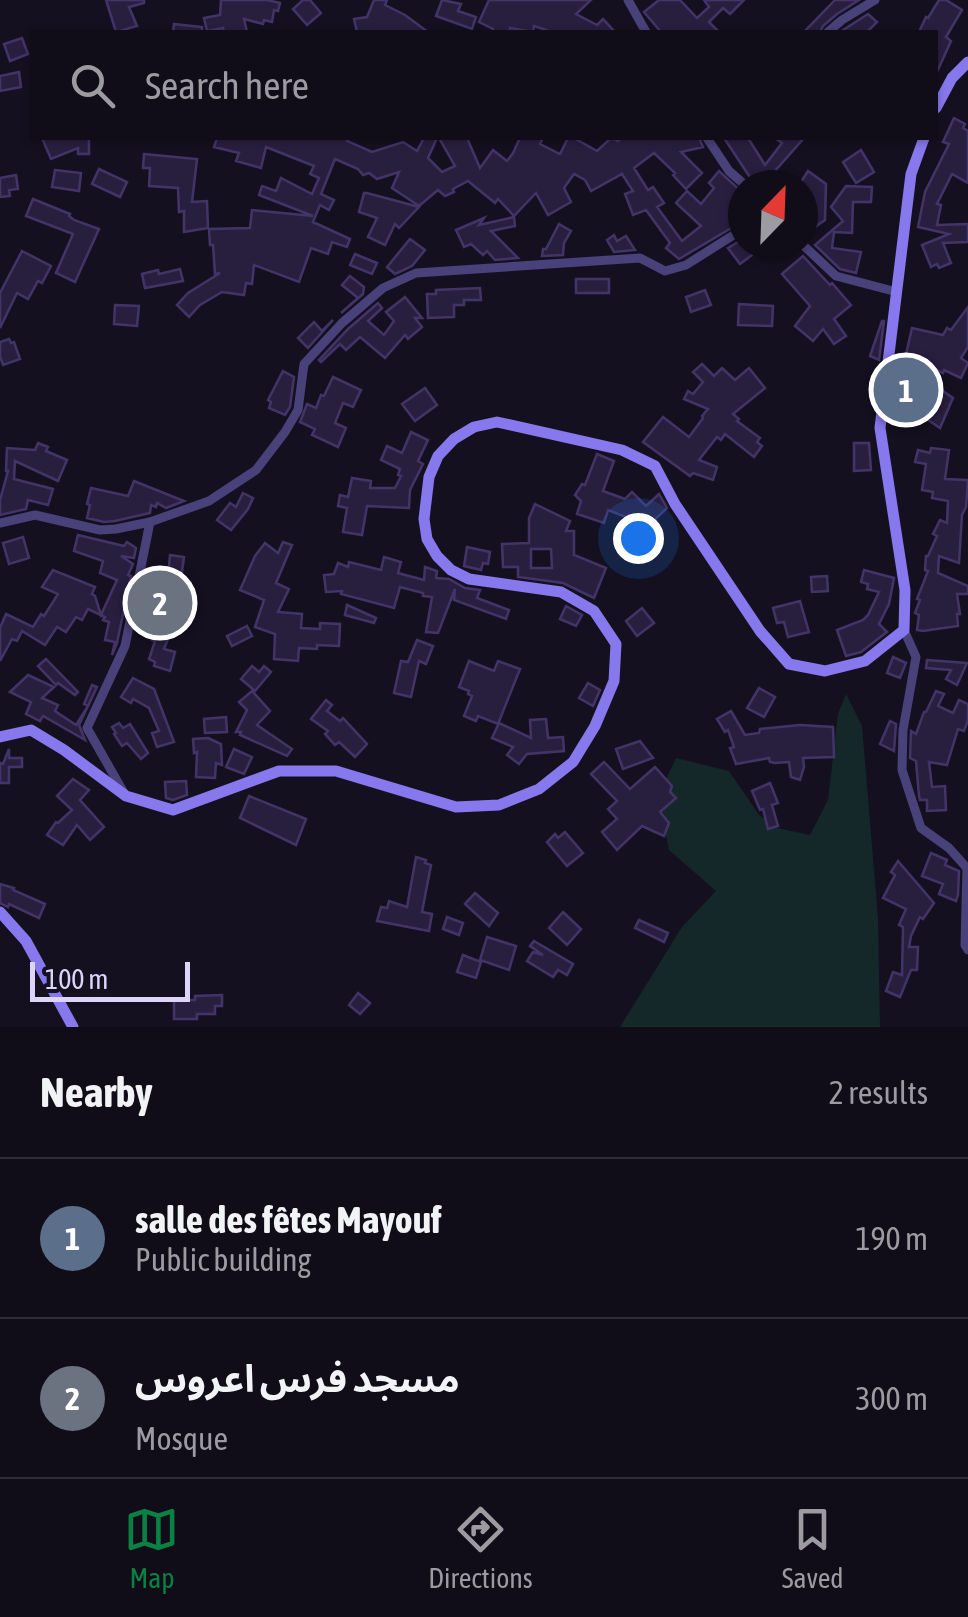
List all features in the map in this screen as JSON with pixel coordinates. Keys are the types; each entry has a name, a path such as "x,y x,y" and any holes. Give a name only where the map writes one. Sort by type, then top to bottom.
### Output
{"street":[{"path":"628,0 645,30"},
{"path":"830,30 875,0"},
{"path":"938,104 952,78 968,62"},
{"path":"709,140 728,171"},
{"path":"923,140 911,174 880,428 905,590 904,630 916,657 902,770 921,828 949,848 967,868 968,950"},
{"path":"0,523 35,515 100,530 116,529 210,501 256,470 285,432 298,410 304,364 342,323 383,288 416,274 640,258 665,271 686,265 728,238"},
{"path":"818,260 836,276 897,292"},
{"path":"0,737 31,730 126,796 173,810 279,771 336,771 456,808 500,805 540,789 572,762 596,726 614,681 616,644 594,611 561,592 469,578 451,570 427,539 427,488 438,456 454,439 474,427 497,422 622,450 655,466 760,632 789,664 824,671 866,661 904,630"},
{"path":"126,796 87,728 125,646 150,522"},
{"path":"0,912 26,941 72,1027"}],"green space":[{"path":"846,694 862,726 878,919 880,1027 620,1027 682,927 716,891 669,850 658,796 676,758 729,771 759,815 777,828 810,835 828,800 838,714"}],"building":[{"path":"106,0 144,0 129,7 137,26 115,30"},
{"path":"221,0 280,3 272,22 244,19 247,30 207,30 204,18 220,15"},
{"path":"303,0 310,0 321,13 307,25 293,9"},
{"path":"374,0 387,0 385,5 425,30 357,30 354,19 367,17"},
{"path":"442,0 461,4 458,11 476,17 472,29 436,16"},
{"path":"489,0 591,0 576,14 597,25 603,19 613,30 546,30 534,26 533,30 493,30 479,22"},
{"path":"659,0 680,0 697,18 709,7 704,0 744,0 730,14 723,8 709,22 717,30 659,30 644,12"},
{"path":"835,0 859,0 821,30 806,30"},
{"path":"939,0 962,10 946,37 951,41 938,70 938,30 920,30"},
{"path":"868,14 877,22 869,30 843,30"},
{"path":"174,24 202,27 202,30 173,30"},
{"path":"22,38 28,54 10,61 4,44"},
{"path":"19,72 21,87 0,91 0,76"},
{"path":"954,118 965,124 963,128 968,131 968,183 952,174 937,204 941,205 937,225 968,224 968,242 943,243 951,263 931,267 922,245 949,234 918,227 925,192 949,144 943,142"},
{"path":"43,140 89,140 89,154 78,154 78,148 51,159"},
{"path":"216,140 348,140 372,152 403,142 417,151 423,140 436,140 428,158 442,172 455,166 440,140 468,140 480,168 493,150 507,161 519,140 542,140 540,144 560,154 567,140 578,140 597,151 609,140 700,140 703,147 681,152 702,173 686,189 654,153 634,168 648,190 653,187 664,203 657,207 682,241 701,226 676,203 687,191 701,204 714,188 709,183 719,171 728,179 728,230 679,259 666,248 670,243 646,210 633,215 625,194 633,191 622,174 591,191 585,180 574,174 564,188 571,202 548,215 536,193 514,216 498,199 495,203 468,181 445,196 438,190 419,206 392,188 399,172 377,179 335,159 321,194 334,200 329,210 320,205 313,222 350,239 347,247 332,242 328,254 311,248 299,282 254,265 252,284 246,283 244,295 222,292 189,317 177,305 188,293 220,273 215,274 209,229 250,228 252,210 313,216 259,195 262,186 276,191 281,178 312,194 319,178 310,174 314,166 266,147 261,168 236,161 239,153 214,147"},
{"path":"725,140 749,140 765,165 782,143 778,140 802,140 776,170 745,170"},
{"path":"861,150 874,172 856,183 843,162"},
{"path":"144,154 197,159 192,202 207,201 208,228 184,232 178,188 149,186 150,168 143,168"},
{"path":"99,169 127,182 120,197 92,184"},
{"path":"55,170 81,173 79,191 52,187"},
{"path":"16,175 18,189 9,190 10,196 0,197 0,178"},
{"path":"818,178 826,184 825,220 818,225"},
{"path":"846,186 872,187 871,202 853,202 852,233 834,232 832,248 861,252 856,273 840,269 818,248 818,242 843,221 831,207"},
{"path":"364,193 419,207 399,228 395,224 385,245 368,237 377,218 359,212"},
{"path":"33,199 99,229 75,282 56,273 73,234 26,216"},
{"path":"514,217 515,226 491,231 518,258 495,260 487,251 483,255 471,244 464,247 456,230 484,218 479,225"},
{"path":"559,224 571,231 563,255 542,256 543,249"},
{"path":"614,235 617,241 626,236 635,250 614,252 607,240"},
{"path":"410,239 425,250 412,266 395,274 387,267"},
{"path":"22,251 51,266 28,299 17,293 0,328 0,293"},
{"path":"355,254 377,263 372,274 350,265"},
{"path":"798,260 807,260 832,283 851,305 834,319 846,336 834,344 823,329 813,341 795,326 810,306 782,274"},
{"path":"180,269 183,281 145,288 142,274"},
{"path":"350,276 364,287 363,294 341,313 358,298 342,285"},
{"path":"576,279 609,279 609,293 576,293"},
{"path":"480,288 481,300 464,300 464,305 454,305 454,317 428,318 427,294"},
{"path":"705,290 711,305 691,312 686,297"},
{"path":"405,297 422,318 415,318 422,327 408,339 405,335 385,358 360,337 346,350 340,344 319,360 378,303 382,308 368,321 384,335 394,321 386,312"},
{"path":"739,304 773,306 772,326 738,325"},
{"path":"115,305 139,306 137,326 114,324"},
{"path":"968,307 968,347 961,358 968,363 961,378 906,354 912,328 943,335"},
{"path":"333,320 308,348 298,338 314,322 322,331"},
{"path":"884,321 879,360 870,356"},
{"path":"9,339 20,359 3,365 0,342"},
{"path":"702,364 714,376 722,368 735,380 749,368 765,388 733,414 760,438 757,442 762,446 754,457 725,434 721,440 717,437 699,460 717,467 713,480 693,473 690,476 643,442 663,417 689,437 708,409 684,399 688,391 693,394 703,382 693,372"},
{"path":"283,371 294,377 290,407 285,415 269,408 268,400"},
{"path":"333,377 361,390 353,407 343,403 335,423 346,428 338,447 312,435 315,429 300,422 307,404 316,408"},
{"path":"425,388 437,405 415,421 402,404"},
{"path":"943,391 953,398 940,428 921,415 933,397 937,400"},
{"path":"411,432 428,440 418,461 423,464 410,490 409,508 367,506 362,535 343,532 347,508 338,506 340,495 348,497 352,478 371,481 370,488 395,488 400,469 381,460 387,446 402,453"},
{"path":"38,443 67,460 58,481 15,461 14,479 53,489 48,505 28,500 26,509 0,515 8,471 7,448 35,450"},
{"path":"854,443 869,443 871,470 854,471"},
{"path":"931,448 949,450 945,479 968,480 959,563 939,556 938,573 968,586 968,594 957,594 958,626 923,631 917,630 917,599 928,571 926,556 937,536 933,534 940,520 947,523 948,501 932,498 933,492 922,490 926,464 915,462 918,450 930,453"},
{"path":"597,454 614,461 603,491 625,499 632,492 646,506 659,494 667,508 646,528 608,510 604,523 577,514 581,501 575,495 585,485"},
{"path":"134,481 184,501 166,508 157,503 156,507 151,505 150,513 115,521 87,518 91,488 128,496"},
{"path":"243,493 253,498 231,530 217,520 230,503 236,507"},
{"path":"535,504 570,521 566,531 574,531 574,555 606,568 594,598 563,583 518,577 518,567 503,567 502,544 529,543 529,518","holes":["531,549 551,549 552,568 531,568"]},
{"path":"78,535 124,546 127,542 136,548 134,558 121,556 133,564 128,575 131,576 112,655 115,642 105,640 109,622 88,609 82,620 76,617 66,632 57,627 45,645 22,631 17,641 12,639 0,661 0,628 6,614 33,627 58,594 42,587 53,570 95,587 92,594 101,615 117,580 100,573 103,561 74,551"},
{"path":"23,537 29,558 9,564 3,543"},
{"path":"283,542 292,545 276,583 289,589 278,612 302,614 301,628 320,629 320,623 340,624 339,646 299,648 298,661 274,659 275,634 255,627 264,600 240,590 265,543 278,553"},
{"path":"467,547 490,552 488,564 483,563 481,570 464,566"},
{"path":"170,555 184,557 181,579 168,577"},
{"path":"384,557 401,562 398,573 424,580 425,567 437,571 436,578 480,590 477,598 509,610 506,619 454,600 455,589 438,633 426,632 432,597 423,593 400,587 394,608 341,594 342,591 326,592 324,575 334,574 338,563 381,570"},
{"path":"864,570 894,578 889,604 879,624 887,632 861,652 846,656 837,630 863,620 879,592 867,589 868,584 861,582"},
{"path":"151,574 184,595 164,649 175,652 170,671 154,666 155,662 149,659 159,622 140,613"},
{"path":"827,576 828,591 812,592 811,577"},
{"path":"800,601 809,632 788,637 784,622 777,623 773,608"},
{"path":"347,605 376,618 374,623 345,615"},
{"path":"566,606 582,615 576,626 560,619"},
{"path":"642,608 654,623 637,636 626,621"},
{"path":"247,626 252,636 232,646 227,636"},
{"path":"417,640 433,646 426,664 419,661 411,697 394,693 401,661 408,662"},
{"path":"893,657 906,663 900,678 887,673"},
{"path":"46,659 78,692 75,695 56,685 38,666"},
{"path":"927,660 967,663 957,685 946,679 951,670 926,668"},
{"path":"469,661 494,671 498,661 520,669 498,724 478,716 476,721 464,716 472,696 459,687"},
{"path":"252,666 259,672 264,666 271,672 255,691 241,679"},
{"path":"28,675 54,687 42,698 58,705 55,711 76,725 88,706 79,725 85,740 43,716 40,721 26,714 31,702 10,692"},
{"path":"133,678 154,689 174,742 157,747 152,733 159,731 149,708 121,697"},
{"path":"588,683 600,690 593,706 579,698"},
{"path":"92,685 97,687 88,706 84,704"},
{"path":"759,688 775,697 764,717 747,708"},
{"path":"252,691 270,711 257,725 292,749 287,756 236,732 247,710 239,702"},
{"path":"936,691 944,694 938,706 953,713 959,700 968,704 968,720 964,731 958,729 947,765 929,762 932,787 945,786 946,810 927,811 927,800 920,800 919,796 916,761 910,758 911,731 916,734"},
{"path":"326,700 332,705 327,711 340,721 343,718 367,744 355,757 339,742 335,745 325,734 328,731 311,719"},
{"path":"731,711 745,735 759,733 760,729 800,725 833,727 834,757 803,758 800,780 791,777 789,762 770,762 769,758 736,764 728,730 725,732 717,719"},
{"path":"226,717 227,732 205,733 204,719"},
{"path":"546,719 548,738 563,737 564,751 527,754 519,764 507,755 513,747 492,738 499,723 531,738 530,720"},
{"path":"890,721 896,724 894,751 880,744"},
{"path":"119,723 123,728 130,724 148,753 141,759 127,743 122,746 114,734 112,727"},
{"path":"208,738 221,744 222,765 216,763 215,778 196,777 193,739"},
{"path":"640,741 653,758 623,769 616,749"},
{"path":"9,749 9,758 22,758 22,767 9,767 9,783 0,783 0,763 3,764"},
{"path":"234,749 252,757 244,774 226,767"},
{"path":"604,762 630,789 655,767 672,786 670,792 676,798 660,812 669,823 664,836 642,826 617,850 602,832 617,819 608,809 617,801 591,774"},
{"path":"73,779 89,790 80,800 104,827 90,840 77,825 63,845 47,835 72,810 57,796"},
{"path":"186,781 187,795 166,798 165,782"},
{"path":"770,783 778,803 772,805 778,826 768,829 763,809 760,810 752,791"},
{"path":"249,796 306,819 296,845 240,818"},
{"path":"565,832 583,853 567,866 547,842 555,834 558,838"},
{"path":"931,853 959,871 956,901 939,894 943,884 922,876"},
{"path":"416,857 431,865 422,912 432,914 429,931 377,921 381,907 387,908 389,901 407,907"},
{"path":"898,861 934,903 923,919 920,917 911,936 909,947 918,947 917,970 911,970 900,997 886,991 893,972 902,975 903,927 899,925 906,909 883,898"},
{"path":"0,884 45,904 39,918 0,903"},
{"path":"475,893 498,913 489,926 465,904"},
{"path":"563,912 581,929 567,945 549,928"},
{"path":"447,917 463,923 459,935 443,929"},
{"path":"639,920 668,933 664,942 635,928"},
{"path":"487,937 516,946 509,970 480,960"},
{"path":"534,941 573,964 567,975 558,970 553,977 527,961 533,952 543,955 530,946"},
{"path":"463,955 481,962 476,978 457,972"},
{"path":"358,993 370,1003 360,1014 349,1005"},
{"path":"222,995 222,1006 215,1006 215,1014 174,1019 174,1000"}],"place":[{"name":"salle des fêtes Mayouf","path":"906,390"},
{"name":"مسجد فرس اعروس","path":"160,603"}]}
